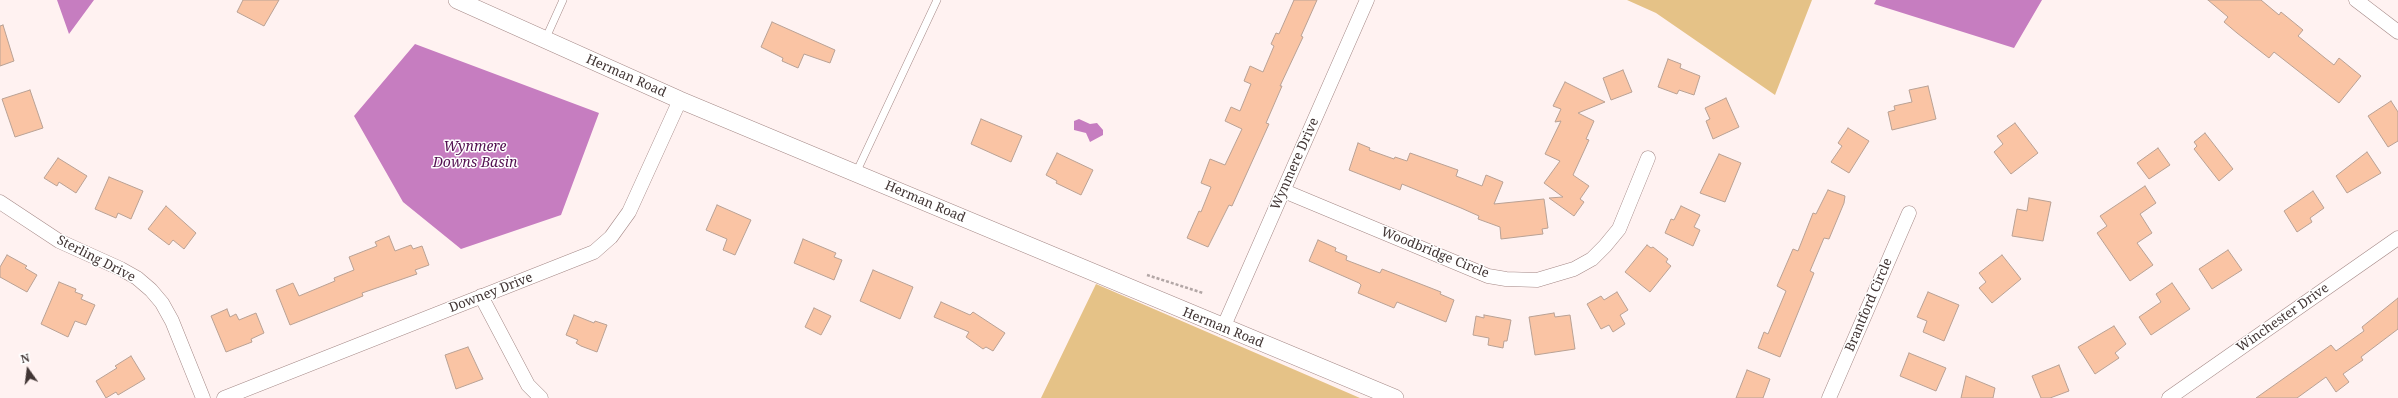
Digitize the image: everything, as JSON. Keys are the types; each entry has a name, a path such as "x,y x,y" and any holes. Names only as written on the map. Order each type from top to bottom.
{"street":[{"name":"Herman Road","path":"457,0 680,100 1223,328 1395,398"},
{"name":"Wynmere Drive","path":"1223,328 1367,0"},
{"path":"2356,0 2398,32"},
{"name":"Downey Drive","path":"224,398 594,252 611,237 629,212 680,100"},
{"name":"Woodbridge Circle","path":"1284,191 1488,276 1506,279 1537,280 1556,276 1574,269 1592,259 1605,246 1619,229 1648,158"},
{"name":"Sterling Drive","path":"0,202 59,241 121,269 137,278 151,290 162,303 172,321 203,398"},
{"name":"Brantford Circle","path":"1829,398 1909,213"},
{"name":"Winchester Drive","path":"2169,398 2398,238"},
{"path":"481,296 528,385 541,398"}],"lane":[{"path":"545,40 563,0"},
{"path":"856,173 937,0"}],"shaded area":[{"path":"1627,0 1812,0 1775,95 1656,13"},
{"path":"1096,284 1360,398 1041,398"}],"water":[{"path":"57,0 94,0 69,34"},
{"path":"1876,0 2042,0 2014,48 1874,4"},
{"name":"Wynmere Downs Basin","path":"415,44 599,113 561,215 461,249 403,202 354,116"},
{"path":"1079,119 1090,124 1097,123 1103,130 1103,135 1090,142 1086,133 1074,130 1074,121"}],"building":[{"path":"243,0 279,0 264,26 237,12"},
{"path":"1294,0 1317,0 1301,36 1303,37 1280,86 1282,86 1266,123 1269,124 1232,206 1229,205 1208,247 1187,238 1199,211 1201,212 1211,187 1201,183 1210,159 1225,165 1242,129 1225,121 1231,107 1240,111 1251,84 1244,81 1250,66 1263,72 1274,46 1271,44 1276,33 1279,34"},
{"path":"2208,0 2261,0 2279,15 2281,12 2303,30 2298,36 2334,65 2339,58 2361,76 2339,103 2274,52 2269,58 2237,33 2224,22 2228,17"},
{"path":"772,22 835,50 830,63 804,54 798,68 782,61 783,58 761,47"},
{"path":"3,25 14,61 0,66 0,26"},
{"path":"1668,59 1681,64 1680,68 1700,76 1694,95 1679,90 1677,94 1658,87"},
{"path":"1623,70 1632,92 1611,100 1603,78"},
{"path":"1565,82 1605,102 1578,113 1594,121 1586,139 1589,140 1573,175 1589,186 1580,199 1584,202 1574,216 1549,198 1563,197 1544,183 1560,161 1545,154 1561,121 1555,122 1561,109 1553,106"},
{"path":"1928,86 1936,119 1892,130 1888,112 1895,110 1894,106 1912,102 1909,90"},
{"path":"30,90 43,128 15,137 2,99"},
{"path":"1726,98 1739,127 1713,139 1706,121 1710,119 1705,108"},
{"path":"2391,101 2398,112 2398,141 2388,147 2368,116"},
{"path":"981,119 1022,136 1011,162 971,144"},
{"path":"2015,123 2038,153 2011,174 1994,152 2003,144 1997,136"},
{"path":"1848,128 1869,141 1849,173 1831,162 1842,146 1838,143"},
{"path":"2205,133 2233,169 2219,181 2194,149 2197,146 2194,142"},
{"path":"1358,143 1370,148 1369,150 1394,159 1395,157 1407,161 1410,153 1458,170 1456,176 1482,186 1486,175 1503,182 1494,204 1544,199 1548,228 1542,229 1543,234 1501,239 1500,227 1478,219 1479,216 1402,184 1400,190 1349,170"},
{"path":"2158,148 2170,165 2149,179 2137,163"},
{"path":"2367,152 2381,173 2347,193 2336,176"},
{"path":"1057,153 1093,170 1081,195 1056,183 1057,181 1046,175"},
{"path":"1719,154 1741,163 1725,202 1700,193"},
{"path":"58,158 87,176 76,193 59,182 57,186 44,178"},
{"path":"109,177 143,191 131,219 118,213 116,218 95,209"},
{"path":"2145,186 2156,203 2140,214 2152,233 2137,243 2153,265 2130,281 2097,233 2107,226 2100,216"},
{"path":"1828,190 1845,196 1844,203 1829,239 1824,238 1810,271 1814,273 1780,357 1758,348 1764,332 1768,334 1786,291 1777,286 1793,249 1798,251 1813,213 1816,214"},
{"path":"2313,191 2324,208 2310,218 2312,222 2297,232 2284,211"},
{"path":"2029,198 2051,202 2043,241 2012,236 2017,209 2027,211"},
{"path":"717,205 751,220 735,255 723,250 727,239 706,230"},
{"path":"166,206 196,233 184,249 173,240 169,245 148,229"},
{"path":"1681,206 1700,215 1694,227 1700,230 1693,246 1665,233 1671,219 1674,220"},
{"path":"389,236 395,251 411,245 413,249 422,246 429,265 415,270 417,274 362,293 363,296 290,325 276,290 293,283 299,296 335,281 334,278 354,270 349,257 377,246 375,242"},
{"path":"803,239 836,253 834,257 842,260 834,280 794,263"},
{"path":"1318,240 1336,248 1335,251 1347,256 1346,260 1380,273 1382,269 1441,292 1440,294 1454,300 1446,322 1397,302 1394,308 1358,293 1361,285 1359,283 1309,261"},
{"path":"1647,245 1651,248 1653,247 1668,259 1666,262 1671,266 1650,292 1625,272"},
{"path":"2228,250 2242,270 2212,289 2199,269"},
{"path":"7,255 27,266 25,268 37,275 27,292 0,277 0,267"},
{"path":"2002,255 2021,279 1992,303 1979,288 1986,282 1979,273"},
{"path":"873,270 913,287 900,319 860,301"},
{"path":"59,282 76,289 75,292 83,295 81,299 95,305 86,325 75,321 68,337 41,324"},
{"path":"2172,283 2190,309 2151,335 2139,317 2161,302 2156,294"},
{"path":"1617,292 1628,310 1620,315 1625,324 1613,332 1609,325 1601,329 1587,304 1601,296 1604,300"},
{"path":"1928,292 1959,305 1944,341 1923,332 1927,321 1917,317"},
{"path":"2398,298 2398,329 2361,357 2363,360 2343,374 2349,382 2336,392 2326,377 2297,398 2256,398 2331,345 2336,351 2364,331 2362,327"},
{"path":"941,302 970,315 973,312 1005,333 993,351 986,347 983,349 966,337 969,332 934,317"},
{"path":"814,308 831,316 821,335 805,327"},
{"path":"227,309 230,317 236,314 239,320 256,313 264,333 251,339 252,342 226,352 211,316"},
{"path":"1554,313 1555,317 1570,315 1575,349 1535,355 1529,317"},
{"path":"574,315 594,323 595,321 607,325 597,352 581,346 576,343 578,340 566,335"},
{"path":"1484,315 1511,320 1507,341 1504,341 1503,348 1488,345 1489,338 1473,335 1476,316 1484,318"},
{"path":"2114,326 2126,344 2115,353 2119,358 2095,374 2078,347"},
{"path":"468,347 483,379 456,389 445,355"},
{"path":"1909,353 1946,368 1936,391 1900,376"},
{"path":"131,356 145,379 118,395 116,392 106,398 96,381 117,368 115,366"},
{"path":"2059,365 2069,391 2050,398 2041,398 2032,376"},
{"path":"1747,370 1770,379 1763,398 1736,398"},
{"path":"1966,376 1995,388 1993,398 1961,398"}]}
